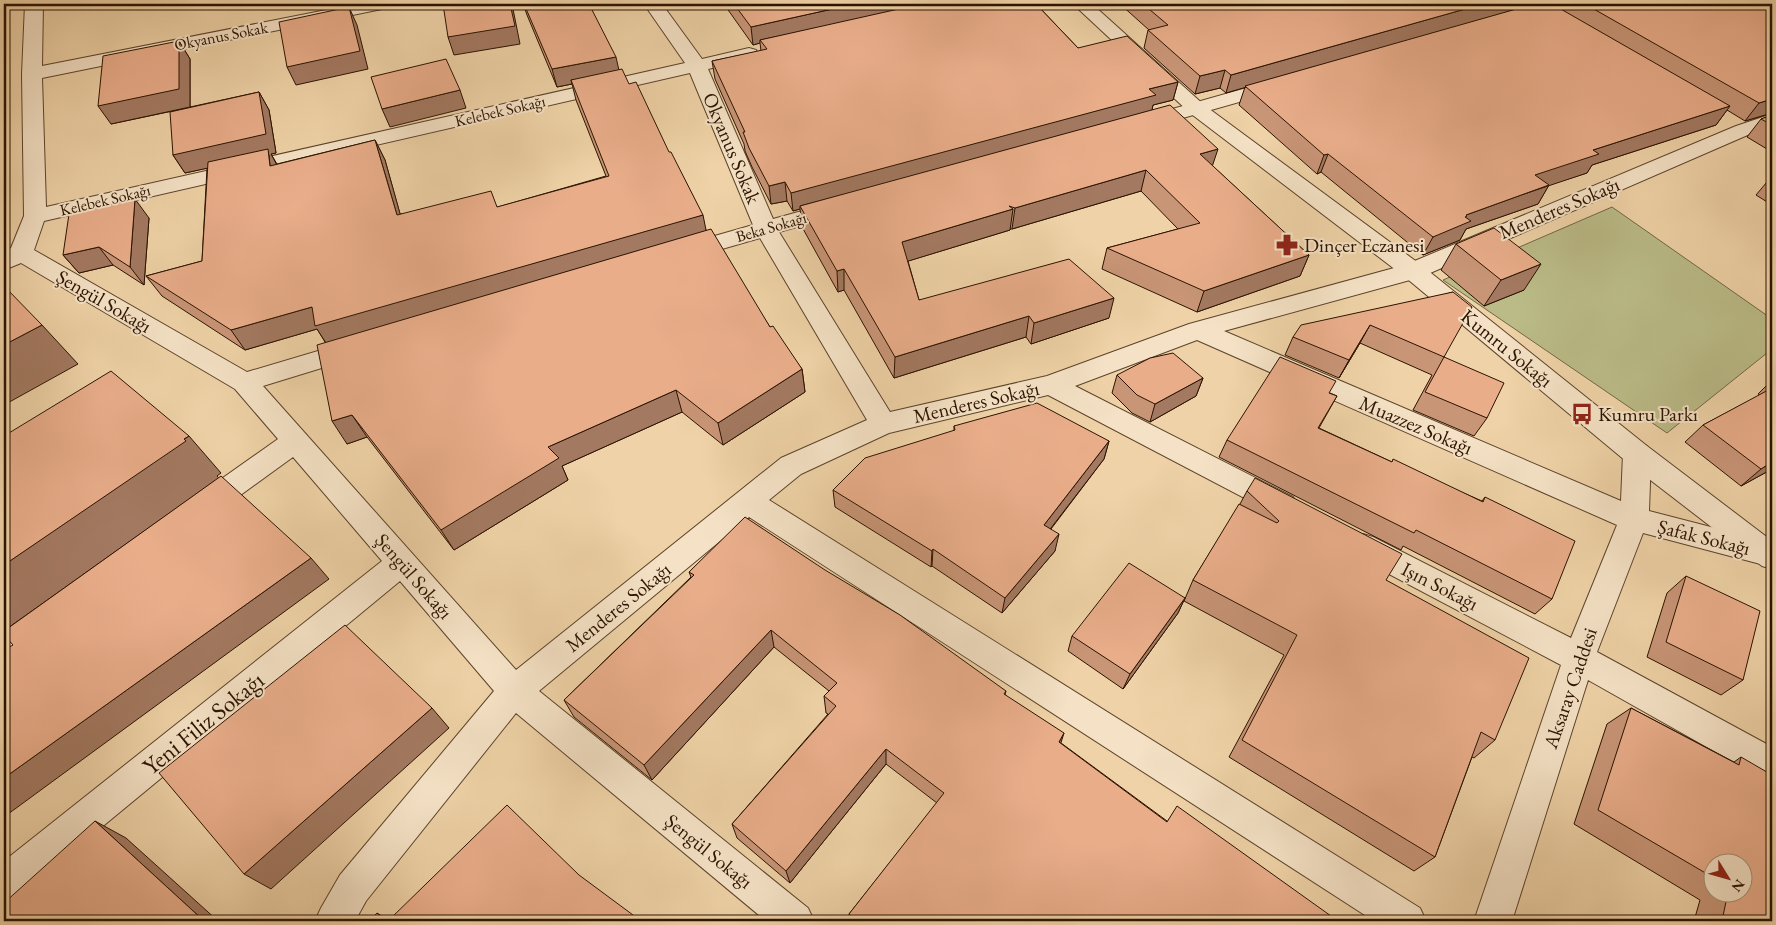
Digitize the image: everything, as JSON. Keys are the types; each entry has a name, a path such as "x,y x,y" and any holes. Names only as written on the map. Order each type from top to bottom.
{"street":[{"path":"12,258 35,216 32,74 34,4"},
{"name":"Okyanus Sokak","path":"32,74 382,4"},
{"name":"Okyanus Sokak","path":"653,4 697,66 765,228 883,424"},
{"name":"Kumru Sokağı","path":"1082,4 1196,108 1413,271 1637,454 1771,554"},
{"path":"1501,21 1534,7 1560,4"},
{"path":"1534,7 1565,25"},
{"name":"Kelebek Sokağı","path":"35,216 764,50"},
{"path":"1130,127 1301,78"},
{"name":"Menderes Sokağı","path":"334,921 353,888 514,691 791,466 883,424 1051,385 1198,330 1413,271 1734,125 1772,120"},
{"name":"Beka Sokağı","path":"661,259 861,202"},
{"name":"Şengül Sokağı","path":"12,258 244,382 514,691 795,921"},
{"name":"Muazzez Sokağı","path":"1198,330 1634,519"},
{"path":"244,382 377,343"},
{"path":"1051,385 1306,517"},
{"path":"182,522 295,441"},
{"name":"Aksaray Caddesi","path":"1492,921 1579,658 1634,519 1637,454"},
{"path":"748,502 1407,921"},
{"name":"Şafak Sokağı","path":"1634,519 1771,554"},
{"name":"Işın Sokağı","path":"1341,535 1579,658 1772,765"},
{"name":"Yeni Filiz Sokağı","path":"4,884 402,562"},
{"path":"4,651 60,610"}],"green space":[{"path":"1612,207 1772,319 1772,349 1667,433 1443,280"}],"building":[{"path":"443,4 510,4 515,26 448,37"},
{"path":"524,4 589,4 616,57 552,69"},
{"path":"734,4 855,4 751,27"},
{"path":"921,4 1036,4 1078,48 1127,36 1178,82 1149,89 1156,95 791,193 785,182 769,186 749,148 743,132 745,132 712,61 767,49 760,40"},
{"path":"1143,4 1483,4 1231,75 1225,70 1200,76 1148,30 1168,25"},
{"path":"1534,4 1552,4 1730,106 1593,150 1599,154 1535,175 1549,185 1466,215 1465,217 1471,221 1433,237 1328,154 1324,155 1245,86"},
{"path":"1585,4 1772,4 1772,99 1759,103"},
{"path":"349,7 360,51 287,67 279,22"},
{"path":"179,41 179,89 98,106 103,56"},
{"path":"446,59 460,90 382,109 371,77"},
{"path":"622,69 629,84 636,82 669,152 671,152 703,215 315,326 312,307 231,330 146,276 202,261 208,162 268,149 270,166 375,140 397,215 491,191 497,207 609,176 571,80"},
{"path":"259,92 266,134 173,155 170,112"},
{"path":"1170,105 1218,149 1200,154 1309,255 1204,291 1107,248 1200,223 1146,170 1015,208 1009,206 1013,209 902,242 919,300 1069,259 1114,298 1034,323 1029,316 895,357 844,269 837,271 800,206"},
{"path":"1772,115 1772,125 1761,119"},
{"path":"135,199 130,267 99,247 63,255 69,214"},
{"path":"1494,228 1541,264 1501,280 1456,244"},
{"path":"711,229 770,327 773,326 802,369 718,423 676,390 548,447 559,458 441,530 352,415 332,421 317,345"},
{"path":"4,286 42,325 4,345"},
{"path":"1453,292 1472,307 1444,357 1370,325 1349,360 1293,337 1301,325"},
{"path":"1173,353 1203,378 1155,404 1137,395 1117,375 1150,358"},
{"path":"1280,357 1336,381 1329,393 1337,396 1318,428 1392,462 1393,459 1483,502 1485,497 1575,541 1552,599 1416,530 1414,533 1227,440"},
{"path":"1444,357 1504,383 1487,418 1425,392"},
{"path":"111,371 189,436 184,439 186,441 4,565 4,436"},
{"path":"1772,388 1772,462 1761,469 1703,425"},
{"path":"1037,403 1109,441 1044,525 1059,534 1005,598 933,549 932,551 833,490 865,458 955,430 954,426"},
{"path":"221,476 311,558 4,778 4,650 13,645 4,635 4,631"},
{"path":"1255,478 1402,554 1386,580 1529,658 1495,740 1481,732 1435,857 1242,740 1297,635 1193,580 1239,504 1277,523 1279,521 1247,491"},
{"path":"745,517 825,570 900,615 1006,691 1004,694 1064,733 1059,742 1167,822 1177,806 1338,921 857,921 849,914 944,793 886,749 786,871 732,824 836,706 824,696 837,683 771,630 644,765 564,700 694,575 689,572"},
{"path":"1129,563 1185,598 1130,674 1072,636"},
{"path":"1686,576 1760,611 1743,680 1666,642"},
{"path":"345,625 432,708 244,874 159,773"},
{"path":"1631,708 1739,765 1741,757 1772,775 1772,921 1722,921 1726,902 1754,902 1754,852 1704,852 1704,872 1598,810"},
{"path":"507,805 579,875 633,915 628,921 460,921 458,919 456,921 388,921"},
{"path":"95,821 204,921 4,921 4,903"},
{"path":"377,913 385,921 369,921"}],"place":[{"name":"Dinçer Eczanesi","path":"1287,245"},
{"name":"Kumru Parkı","path":"1582,414"}]}
